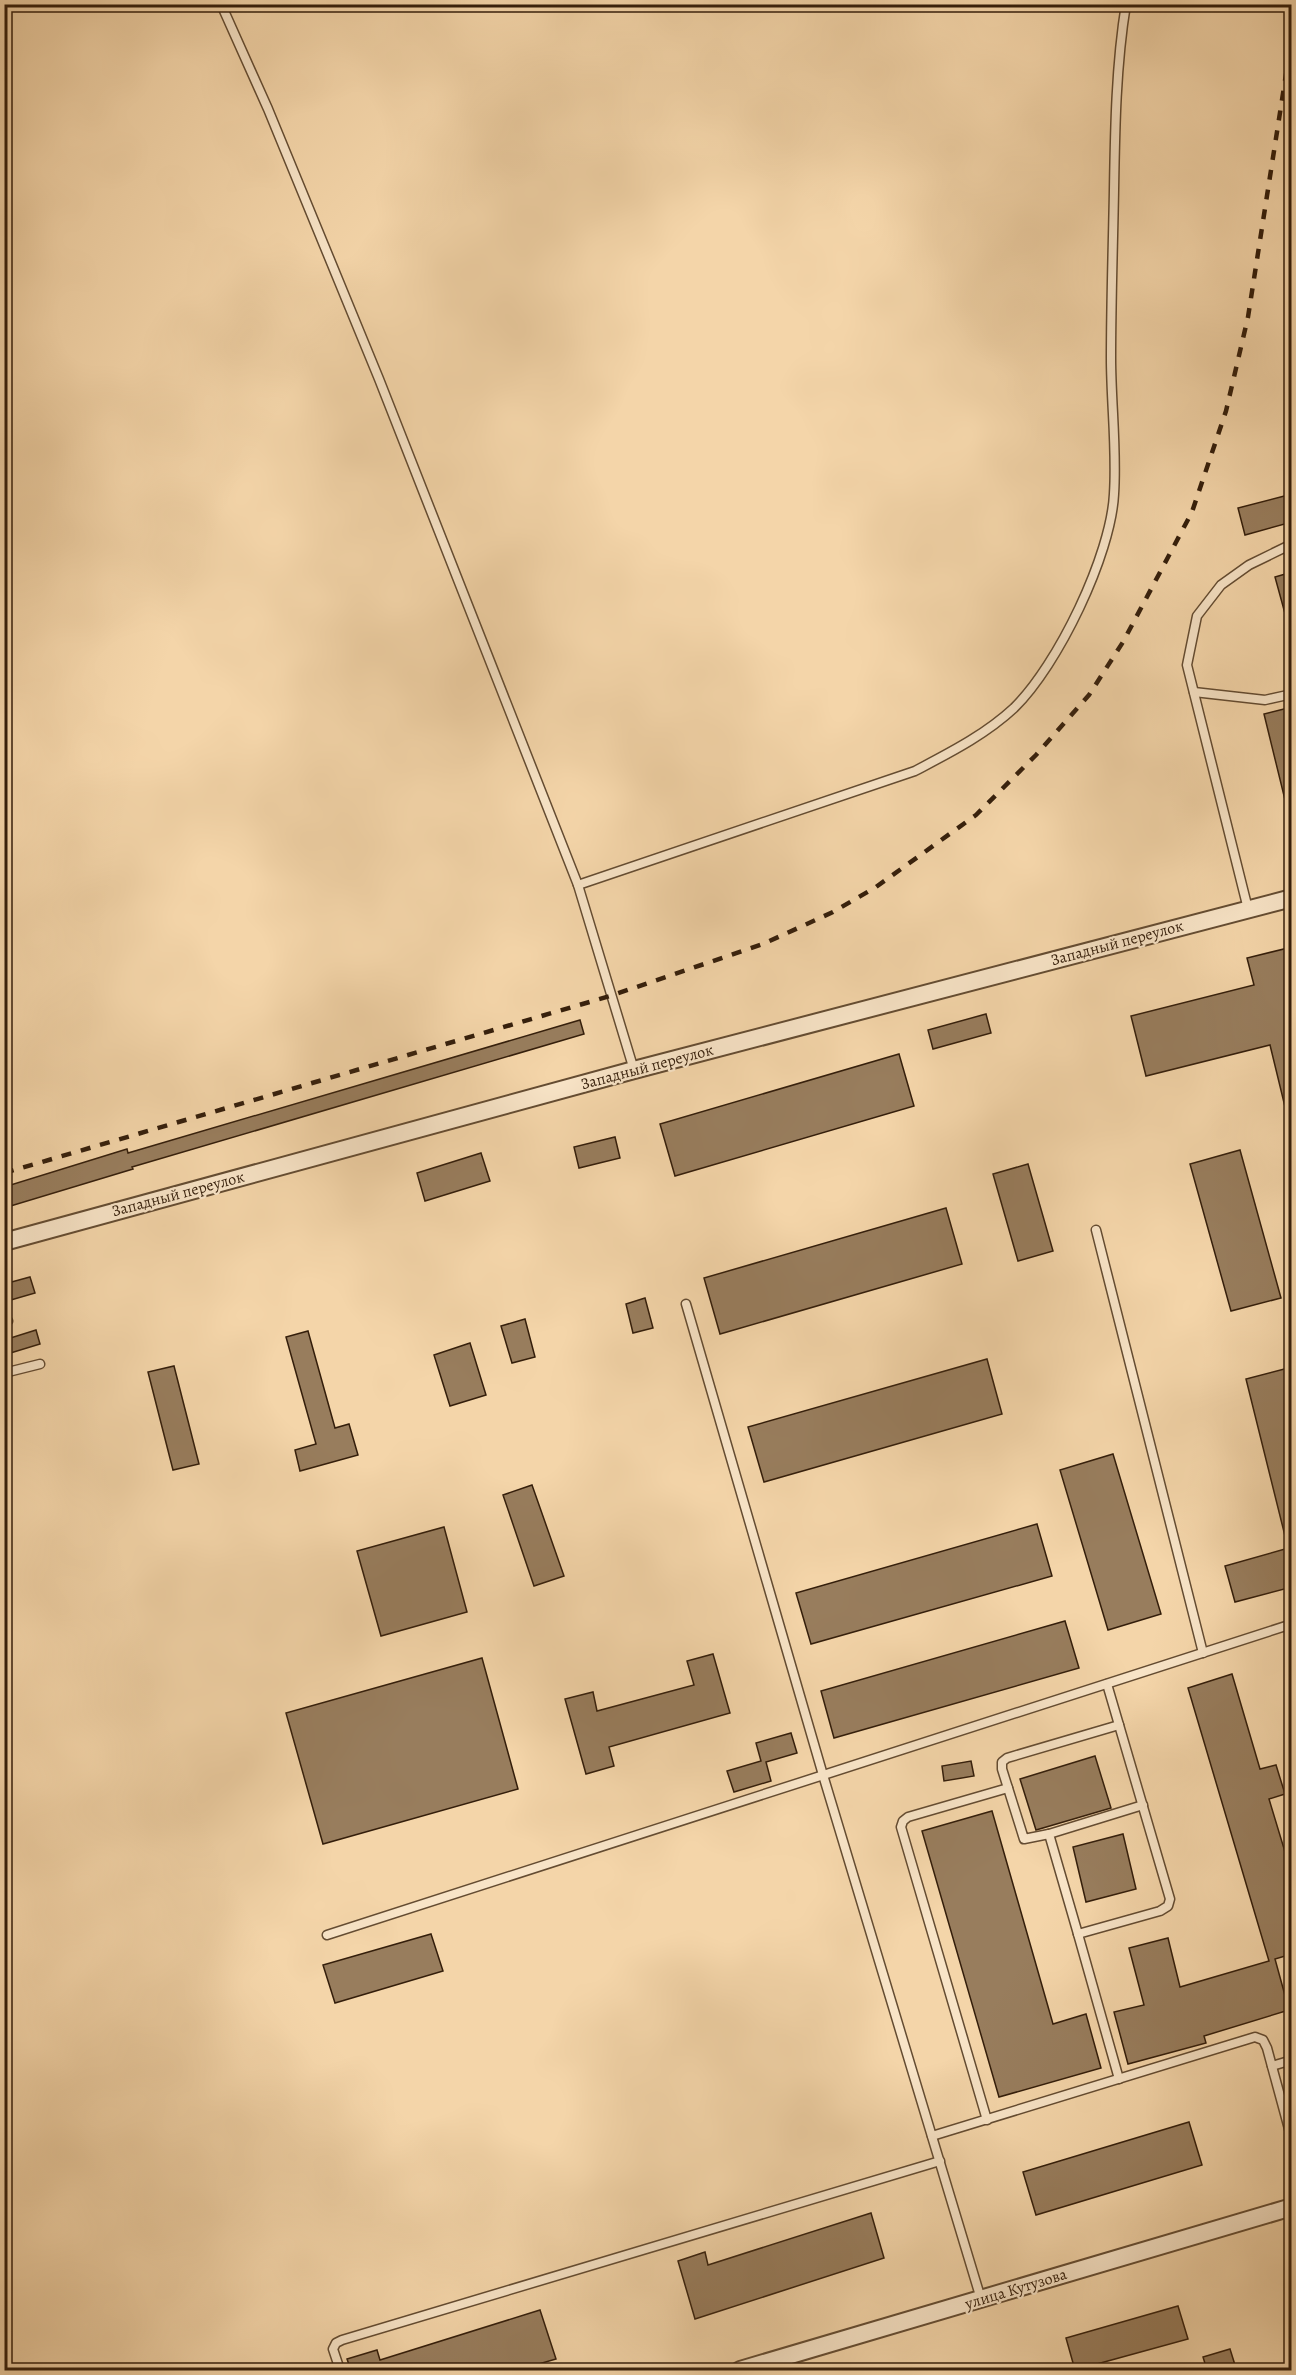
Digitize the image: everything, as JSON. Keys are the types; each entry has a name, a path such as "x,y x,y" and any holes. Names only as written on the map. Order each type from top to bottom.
{"street":[{"name":"Западный переулок","path":"4,1242 634,1070 1292,898"},
{"name":"улица Кутузова","path":"740,2370 1292,2207"}],"lane":[{"path":"222,4 268,109 379,379 578,885 634,1070"},
{"path":"578,885 915,771 964,745 983,732 1013,709 1043,674 1082,600 1109,533 1114,495 1111,359 1115,141 1126,4"},
{"path":"1248,909 1187,665 1197,616 1221,585 1249,565 1292,544"},
{"path":"1194,692 1265,699 1292,694"},
{"path":"1096,1230 1203,1653"},
{"path":"686,1304 981,2299"},
{"path":"4,1373 40,1364"},
{"path":"327,1935 1292,1624"},
{"path":"1078,1934 1160,1911 1168,1906 1170,1899 1107,1684"},
{"path":"1119,1725 1007,1758 1002,1762 1002,1769 1024,1839 1049,1834 1143,1805"},
{"path":"987,2120 900,1827 908,1817 1008,1788"},
{"path":"1049,1834 1119,2079"},
{"path":"932,2136 1256,2037 1263,2040 1292,2140"},
{"path":"1272,2066 1292,2060"},
{"path":"339,2370 333,2349 336,2343 342,2340 940,2161"}],"building":[{"path":"1292,494 1292,522 1245,535 1238,508"},
{"path":"1292,572 1292,620 1287,621 1275,577"},
{"path":"1292,707 1292,803 1286,804 1264,714"},
{"path":"1292,947 1292,1110 1286,1111 1270,1045 1146,1076 1131,1016 1254,985 1247,958"},
{"path":"986,1014 991,1033 933,1049 928,1030"},
{"path":"580,1020 584,1034 132,1167 133,1169 4,1208 4,1187 127,1149 128,1153"},
{"path":"899,1054 914,1106 675,1176 660,1124"},
{"path":"615,1137 620,1158 579,1168 574,1147"},
{"path":"1240,1150 1281,1298 1231,1311 1190,1164"},
{"path":"481,1153 490,1181 425,1201 417,1173"},
{"path":"1028,1164 1053,1251 1018,1261 993,1174"},
{"path":"946,1208 962,1264 720,1334 704,1278"},
{"path":"30,1277 35,1293 4,1302 4,1284"},
{"path":"645,1298 653,1328 633,1333 626,1304"},
{"path":"525,1319 535,1357 512,1363 501,1326"},
{"path":"36,1330 40,1344 4,1355 4,1340"},
{"path":"308,1331 335,1428 349,1424 358,1455 300,1471 295,1450 316,1444 286,1337"},
{"path":"470,1343 486,1395 450,1406 434,1355"},
{"path":"987,1359 1002,1414 764,1482 748,1427"},
{"path":"174,1366 199,1464 173,1470 148,1372"},
{"path":"1292,1367 1292,1539 1286,1540 1246,1379"},
{"path":"1113,1454 1161,1614 1108,1630 1060,1470"},
{"path":"532,1485 564,1576 534,1586 503,1495"},
{"path":"1037,1524 1052,1576 811,1644 796,1593"},
{"path":"444,1527 467,1612 381,1636 357,1551"},
{"path":"1292,1547 1292,1587 1235,1602 1225,1566"},
{"path":"1065,1621 1079,1668 834,1738 821,1691"},
{"path":"713,1654 730,1713 609,1747 614,1766 586,1774 565,1699 593,1692 597,1711 694,1685 687,1661"},
{"path":"482,1658 518,1789 323,1844 286,1713"},
{"path":"1232,1674 1260,1769 1276,1765 1285,1794 1269,1799 1292,1875 1292,1954 1275,1959 1289,2010 1204,2036 1206,2043 1128,2064 1114,2012 1144,2005 1129,1948 1168,1938 1180,1987 1269,1961 1188,1688"},
{"path":"791,1733 797,1753 766,1762 771,1781 734,1792 727,1771 761,1761 756,1743"},
{"path":"1095,1756 1111,1808 1036,1830 1020,1779"},
{"path":"971,1761 974,1776 944,1781 942,1766"},
{"path":"992,1811 1053,2024 1086,2014 1101,2068 999,2097 922,1831"},
{"path":"1123,1834 1136,1889 1086,1902 1073,1847"},
{"path":"431,1934 443,1971 335,2003 323,1965"},
{"path":"1189,2122 1202,2165 1036,2215 1023,2172"},
{"path":"871,2213 884,2258 695,2319 678,2261 705,2252 708,2265"},
{"path":"1178,2306 1188,2339 1075,2370 1066,2338"},
{"path":"540,2310 556,2359 518,2370 351,2370 347,2359 377,2350 380,2360"},
{"path":"1230,2349 1235,2365 1207,2370 1203,2357"}],"railway":[{"path":"4,1173 610,996 763,944 833,912 876,887 976,815 1036,755 1089,695 1123,642 1192,512 1226,411 1248,317 1292,36"}]}
